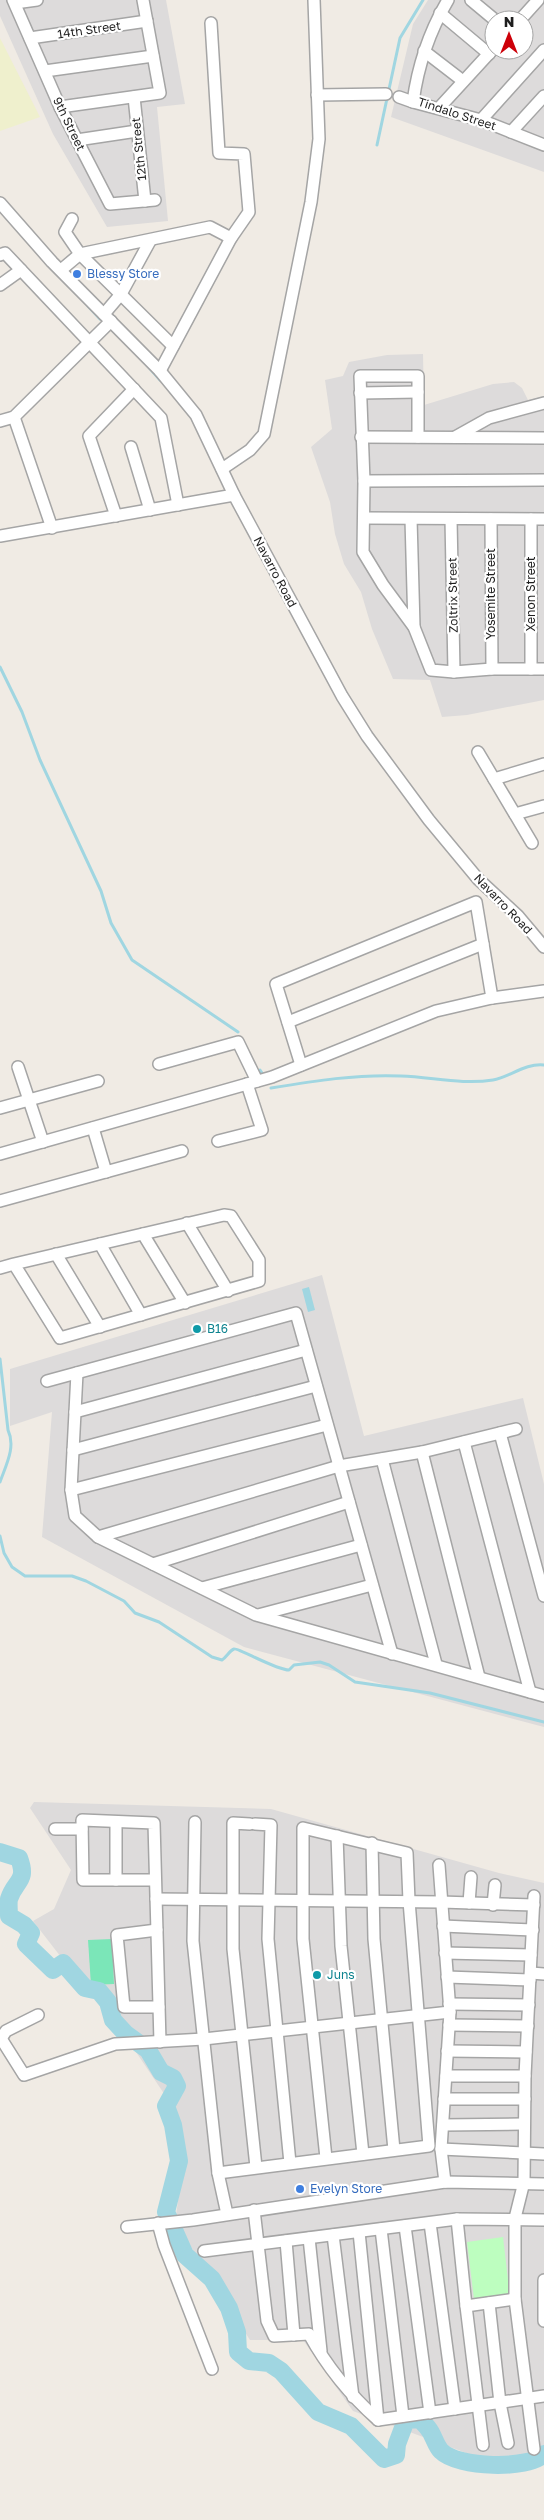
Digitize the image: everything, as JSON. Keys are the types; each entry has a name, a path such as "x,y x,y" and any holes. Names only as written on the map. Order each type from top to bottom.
{"street":[{"path":"14,2 37,0"},
{"path":"60,107 160,93 143,0"},
{"path":"222,469 250,450 264,434 311,202 319,139 314,0"},
{"name":"Tindalo Street","path":"448,0 440,13 424,51 417,74 413,102 481,120 544,145"},
{"path":"471,0 484,11"},
{"name":"9th Street","path":"14,2 60,107 110,204 150,200"},
{"path":"440,13 484,46"},
{"name":"14th Street","path":"30,38 147,21"},
{"path":"160,371 231,238 249,212 244,154 220,153 211,23"},
{"path":"481,120 544,50"},
{"path":"424,51 463,82"},
{"path":"45,71 153,56"},
{"path":"439,108 484,59"},
{"path":"317,95 386,94"},
{"path":"511,132 544,96"},
{"name":"12th Street","path":"134,97 137,131 150,200"},
{"path":"399,97 413,102"},
{"path":"78,140 137,131"},
{"name":"Navarro Road","path":"0,203 60,270 160,371 196,415 234,495 342,696 367,736 459,857 544,947"},
{"path":"72,220 65,232 80,254 173,346"},
{"path":"60,270 80,254 150,241 210,227 231,238"},
{"path":"0,421 14,417 90,342 107,318 150,241"},
{"path":"0,255 5,253 161,418 178,504"},
{"path":"0,285 21,270"},
{"path":"418,438 418,376 360,376 364,480 363,552 383,585 414,627 432,670 454,672 492,669 544,669"},
{"path":"116,516 90,436 134,389"},
{"path":"360,393 418,392"},
{"path":"453,438 489,418 544,403"},
{"path":"14,417 52,528"},
{"path":"361,437 544,438"},
{"path":"131,447 150,510"},
{"path":"364,480 544,480"},
{"path":"0,536 234,495"},
{"path":"364,518 544,519"},
{"path":"411,519 414,627"},
{"name":"Zoltrix Street","path":"451,519 454,672"},
{"name":"Yosemite Street","path":"491,519 492,669"},
{"name":"Xenon Street","path":"531,519 532,669"},
{"path":"478,752 532,843"},
{"path":"494,779 544,764"},
{"path":"515,814 544,806"},
{"path":"301,1065 276,984 476,902 492,998"},
{"path":"288,1022 483,944"},
{"path":"0,1154 252,1083 436,1011 492,998 544,991"},
{"path":"158,1064 238,1042 252,1083 262,1130 218,1142"},
{"path":"18,1067 43,1142"},
{"path":"0,1108 98,1081"},
{"path":"93,1128 106,1172"},
{"path":"0,1201 182,1151"},
{"path":"0,1268 14,1264 56,1254 224,1215 231,1216 259,1260 258,1281 60,1338 14,1264"},
{"path":"187,1224 228,1291"},
{"path":"143,1234 185,1303"},
{"path":"100,1244 141,1315"},
{"path":"56,1254 100,1327"},
{"path":"47,1381 296,1313 392,1654"},
{"path":"75,1412 306,1350"},
{"path":"77,1373 71,1490 75,1516 98,1537 256,1615 392,1654 436,1664 544,1696"},
{"path":"73,1450 316,1386"},
{"path":"71,1490 327,1425"},
{"path":"98,1537 339,1466 422,1452 516,1429"},
{"path":"500,1433 544,1596"},
{"path":"464,1442 530,1692"},
{"path":"422,1452 479,1677"},
{"path":"382,1459 436,1664"},
{"path":"153,1564 349,1502"},
{"path":"202,1588 361,1545"},
{"path":"256,1615 372,1585"},
{"path":"155,1880 83,1880 82,1820 154,1823 160,2042"},
{"path":"116,1822 116,1880"},
{"path":"195,1822 193,1940 218,2173 227,2214"},
{"path":"256,2167 240,2035 233,1949 233,1823 271,1825 268,1939 290,2163"},
{"path":"218,2173 429,2146 409,1901 407,1853 372,1843 303,1828 303,1939 326,2158"},
{"path":"55,1829 82,1829"},
{"path":"337,1836 339,1901 349,2023 363,2154"},
{"path":"372,1843 374,1939 394,2150"},
{"path":"439,1865 449,2008 441,2149 445,2182"},
{"path":"469,1903 471,1877"},
{"path":"493,1905 495,1885"},
{"path":"156,1899 409,1901 493,1905 534,1900 523,2124 524,2182 515,2218 515,2299 534,2448"},
{"path":"443,1926 533,1930"},
{"path":"157,1930 117,1935 124,2007 159,2007"},
{"path":"445,1953 532,1955"},
{"path":"446,1977 530,1977 544,1974"},
{"path":"38,2015 6,2031 1,2037 24,2075 116,2044 204,2039 278,2031 418,2015 449,2008 529,2005"},
{"path":"449,2026 528,2026"},
{"path":"448,2051 526,2052"},
{"path":"446,2076 525,2076"},
{"path":"444,2099 524,2099"},
{"path":"443,2125 523,2124"},
{"path":"441,2149 523,2151 544,2154"},
{"path":"127,2227 445,2182 524,2182 544,2184"},
{"path":"254,2210 267,2321 274,2336 309,2334 322,2357 353,2398 378,2420"},
{"path":"204,2251 456,2219 515,2218 544,2220"},
{"path":"456,2219 483,2445"},
{"path":"430,2223 455,2409"},
{"path":"158,2224 164,2245 212,2369"},
{"path":"405,2226 430,2413"},
{"path":"381,2229 403,2416"},
{"path":"359,2232 378,2420"},
{"path":"334,2235 353,2398"},
{"path":"309,2238 322,2357"},
{"path":"286,2241 294,2335"},
{"path":"544,2280 544,2321"},
{"path":"466,2306 515,2299"},
{"path":"489,2303 500,2403 508,2443"},
{"path":"339,2379 350,2374"},
{"path":"378,2420 544,2396"}],"shaded area":[{"path":"0,0 166,0 185,104 157,107 168,221 107,227 53,134 0,16"},
{"path":"428,0 544,0 544,172 391,117 413,24"},
{"path":"423,354 424,405 493,384 514,382 522,388 528,400 544,396 544,700 467,715 442,717 430,680 393,679 372,629 361,592 344,564 335,534 330,502 311,447 332,429 325,380 343,376 349,362 387,355"},
{"path":"322,1275 364,1436 523,1398 544,1484 544,1727 244,1647 42,1537 52,1412 10,1426 10,1369"},
{"path":"34,1802 271,1809 499,1873 544,1883 544,2450 532,2459 477,2457 353,2411 303,2340 250,2340 175,2222 184,2159 173,2107 136,2052 124,2028 85,1988 33,1921 54,1909 71,1870 30,1808"}],"green space":[{"path":"0,38 40,117 0,131"},
{"path":"112,1939 114,1984 91,1985 88,1940"},
{"path":"503,2237 510,2297 474,2299 467,2242"}],"water":[{"path":"309,1287 315,1310 308,1312 302,1289"}],"waterway":[{"path":"377,145 400,38 423,0"},
{"path":"88,306 100,319"},
{"path":"146,364 160,380"},
{"path":"0,667 22,712 40,760 101,891 111,923 132,960 238,1032"},
{"path":"271,1088 368,1076 401,1076 470,1082 493,1080 530,1066 544,1065"},
{"path":"260,1070 264,1076"},
{"path":"0,1359 11,1443 11,1449 0,1482"},
{"path":"0,1536 4,1553 12,1567 25,1576 72,1576 86,1581 124,1601 135,1613 159,1622 212,1657 222,1660 232,1650 237,1649 275,1666 289,1670 294,1665 320,1662 329,1665 355,1682 430,1693 544,1722"},
{"path":"0,1852 19,1858 22,1872 20,1880 9,1899 9,1916 24,1925 31,1933 26,1944 53,1970 63,1963 85,1988 99,1991 108,2002 113,2020 126,2034 148,2050 161,2072 173,2078 177,2086 166,2106 173,2125 179,2161 166,2212 185,2255 212,2279 229,2308 237,2332 238,2352 249,2361 269,2363 281,2371 318,2412 351,2426 384,2459 396,2455 397,2444 406,2420 420,2419 429,2429 441,2451 450,2457 462,2461 477,2464 509,2465 524,2463 544,2454"}],"place":[{"name":"Blessy Store","path":"77,274"},
{"name":"B16","path":"197,1329"},
{"name":"Juns","path":"317,1975"},
{"name":"Evelyn Store","path":"300,2189"}]}
